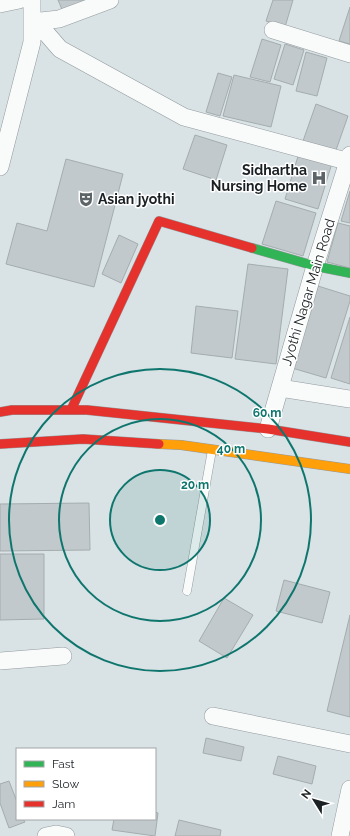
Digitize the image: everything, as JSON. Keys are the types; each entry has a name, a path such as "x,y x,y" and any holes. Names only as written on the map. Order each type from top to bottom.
{"main road":[{"path":"71,410 160,221 315,266 350,273"},
{"path":"0,412 12,410 87,410 268,429 350,442"},
{"path":"0,444 83,439 181,445 350,470"}],"street":[{"path":"0,4 19,0"},
{"path":"0,167 32,42 32,0"},
{"path":"32,22 59,19 110,0"},
{"path":"32,22 48,34 60,49 184,117 349,160"},
{"path":"273,30 350,54"},
{"name":"Jyothi Nagar Main Road","path":"268,429 315,266 349,160"},
{"path":"280,388 350,399"},
{"path":"0,661 63,656"},
{"path":"213,716 350,744"},
{"path":"340,836 350,789"},
{"path":"46,836 56,834 66,836"}],"lane":[{"path":"187,592 212,449"}],"building":[{"path":"58,0 98,0 64,14"},
{"path":"273,0 293,0 285,27 266,21"},
{"path":"350,7 350,44 339,41"},
{"path":"262,39 281,45 270,82 250,77"},
{"path":"285,44 304,50 293,85 274,79"},
{"path":"306,52 327,58 317,96 296,91"},
{"path":"218,73 232,77 220,116 206,112"},
{"path":"234,75 281,86 271,127 223,116"},
{"path":"316,104 348,116 335,153 303,141"},
{"path":"195,135 227,145 216,180 183,169"},
{"path":"299,153 332,163 318,209 285,199"},
{"name":"Asian jyothi","path":"66,159 123,174 94,287 6,264 17,223 47,231"},
{"path":"350,191 350,223 341,221"},
{"path":"276,201 316,213 303,256 262,244"},
{"path":"338,223 350,226 350,268 327,262"},
{"path":"119,235 138,244 121,283 102,274"},
{"path":"248,264 288,269 276,364 235,359"},
{"path":"318,286 350,296 350,301 326,378 292,368"},
{"path":"196,306 238,311 232,358 191,353"},
{"path":"350,317 350,384 331,378"},
{"path":"89,503 90,550 0,551 0,504"},
{"path":"0,554 44,554 44,619 0,620"},
{"path":"284,580 330,592 322,623 276,611"},
{"path":"224,598 253,615 227,658 199,641"},
{"path":"350,615 350,717 327,711"},
{"path":"206,738 244,747 241,761 203,753"},
{"path":"278,756 316,766 312,784 273,774"},
{"path":"9,781 16,799 16,820 24,820 25,822 9,828 0,803 0,784"},
{"path":"156,812 158,813 155,836 112,830 114,820 156,820"},
{"path":"179,820 221,830 220,836 175,836"}],"traffic: fast":[{"path":"252,248 315,266 350,273"}],"traffic: slow":[{"path":"159,444 181,445 350,469"}],"traffic: jam":[{"path":"71,410 159,221 252,248"},
{"path":"0,412 12,410 87,410 268,429 350,442"},
{"path":"0,444 83,439 159,444"}],"place":[{"name":"Sidhartha Nursing Home","path":"319,178"},
{"name":"Asian jyothi","path":"86,199"}]}
